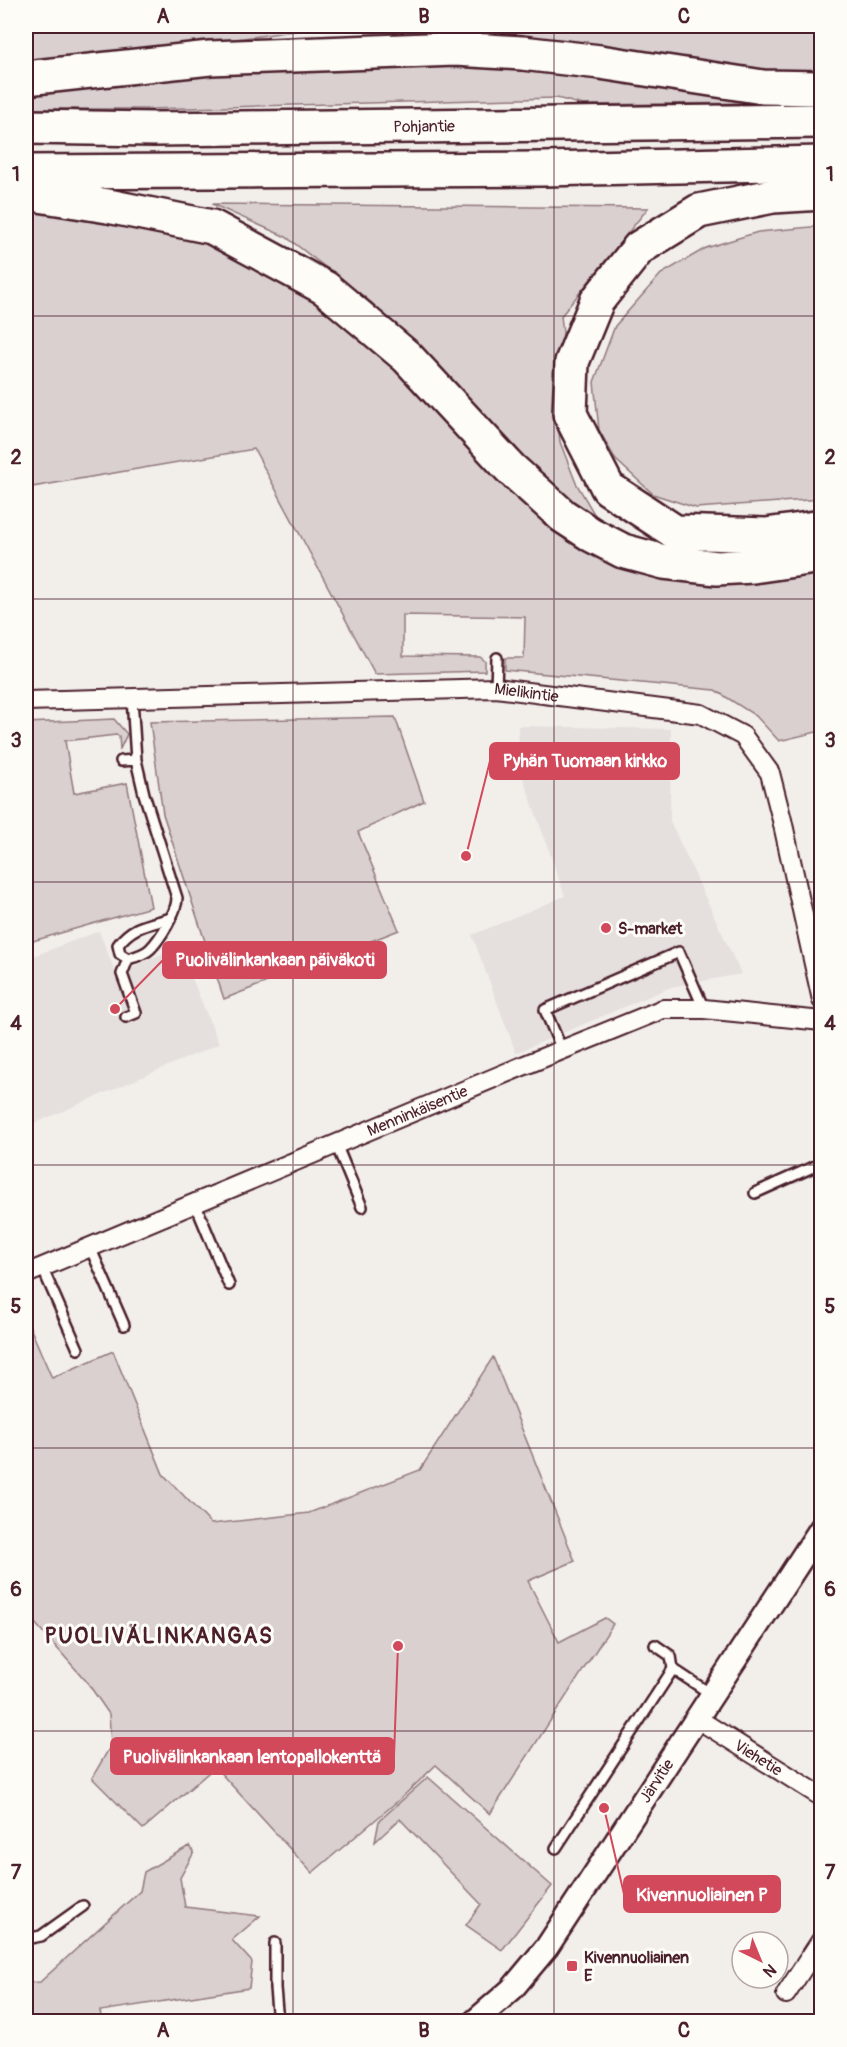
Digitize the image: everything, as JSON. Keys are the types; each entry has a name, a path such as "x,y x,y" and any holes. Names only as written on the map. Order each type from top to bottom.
{"highway":[{"path":"26,78 210,58 398,26"},
{"path":"210,58 455,48 600,62 763,87 822,87"},
{"name":"Pohjantie","path":"26,127 154,129 822,121"},
{"path":"26,172 531,169 822,163"},
{"path":"26,193 108,206 212,227 325,288 407,357 510,468 563,516 623,551 664,562 717,568 753,566 822,556"},
{"path":"822,193 773,196 699,211 639,248 597,301 572,362 570,414 608,488 675,532 766,535 822,527"}],"street":[{"name":"Mielikintie","path":"26,701 496,688 701,714 743,736 770,773 822,1000"},
{"name":"Menninkäisentie","path":"34,1270 663,1009 704,1009 822,1022"},
{"name":"Järvitie","path":"474,2022 512,1989 547,1947 822,1527"},
{"name":"Viehetie","path":"696,1718 822,1797"},
{"path":"786,1994 822,1939"}],"lane":[{"path":"496,688 497,658"},
{"path":"126,1017 136,1013 122,974 128,959 149,951 177,907 177,898 144,794 136,760 132,698"},
{"path":"121,761 136,760"},
{"path":"128,959 120,954 118,945 127,933 171,918"},
{"path":"562,1050 545,1010 679,952 704,1009"},
{"path":"336,1143 362,1206"},
{"path":"755,1193 822,1163"},
{"path":"195,1203 229,1285"},
{"path":"90,1247 124,1324"},
{"path":"34,1270 78,1349"},
{"path":"655,1646 670,1656 673,1669 711,1694"},
{"path":"556,1848 673,1669"},
{"path":"26,1939 40,1936 83,1906"},
{"path":"275,1943 278,2022"}],"shaded area":[{"path":"26,26 329,26 26,69"},
{"path":"420,26 821,26 821,76 374,37"},
{"path":"523,59 821,102 583,105 557,98 148,109 26,109 26,88 215,71"},
{"path":"212,204 648,208 561,316 563,332 555,387 560,442 576,483 603,529 579,518 372,303 286,237"},
{"path":"26,206 205,240 317,298 588,544 821,567 821,731 779,741 756,716 715,690 505,670 505,658 524,658 525,617 403,615 403,656 480,657 485,661 485,671 375,674 254,449 26,488"},
{"path":"821,226 821,499 696,508 653,494 616,460 599,430 594,382 615,326 661,274 706,248 758,232"},
{"path":"395,717 424,801 358,832 399,930 224,999 163,814 150,722"},
{"path":"114,719 127,734 120,749 119,736 116,735 65,741 74,793 127,783 151,907 26,943 26,723"},
{"path":"518,726 671,729 670,821 741,974 671,987 516,1053 472,935 565,896 520,769"},
{"path":"99,931 116,974 179,947 219,1044 26,1127 26,959"},
{"path":"26,1318 52,1378 113,1351 163,1474 211,1524 309,1513 420,1470 493,1357 575,1561 528,1581 559,1642 605,1618 613,1624 490,1814 436,1765 399,1800 312,1873 215,1767 143,1829 92,1778 111,1745 109,1714 87,1682 26,1613"},
{"path":"428,1777 552,1886 502,1950 466,1925 481,1904 400,1819 375,1842 379,1821"},
{"path":"189,1846 194,1852 180,1878 185,1907 260,1916 232,1940 252,1962 249,1988 100,2011 102,2021 26,2021 26,1983 40,1982 140,1891 144,1872"}],"place":[{"name":"Pyhän Tuomaan kirkko","path":"466,856"},
{"name":"S-market","path":"606,928"},
{"name":"Puolivälinkankaan päiväkoti","path":"115,1009"},
{"name":"Puolivälinkankaan lentopallokenttä","path":"398,1646"},
{"name":"Kivennuoliainen P","path":"604,1808"},
{"name":"Kivennuoliainen E","path":"572,1966"}],"district":[{"name":"PUOLIVÄLINKANGAS","path":"159,1635"}]}
